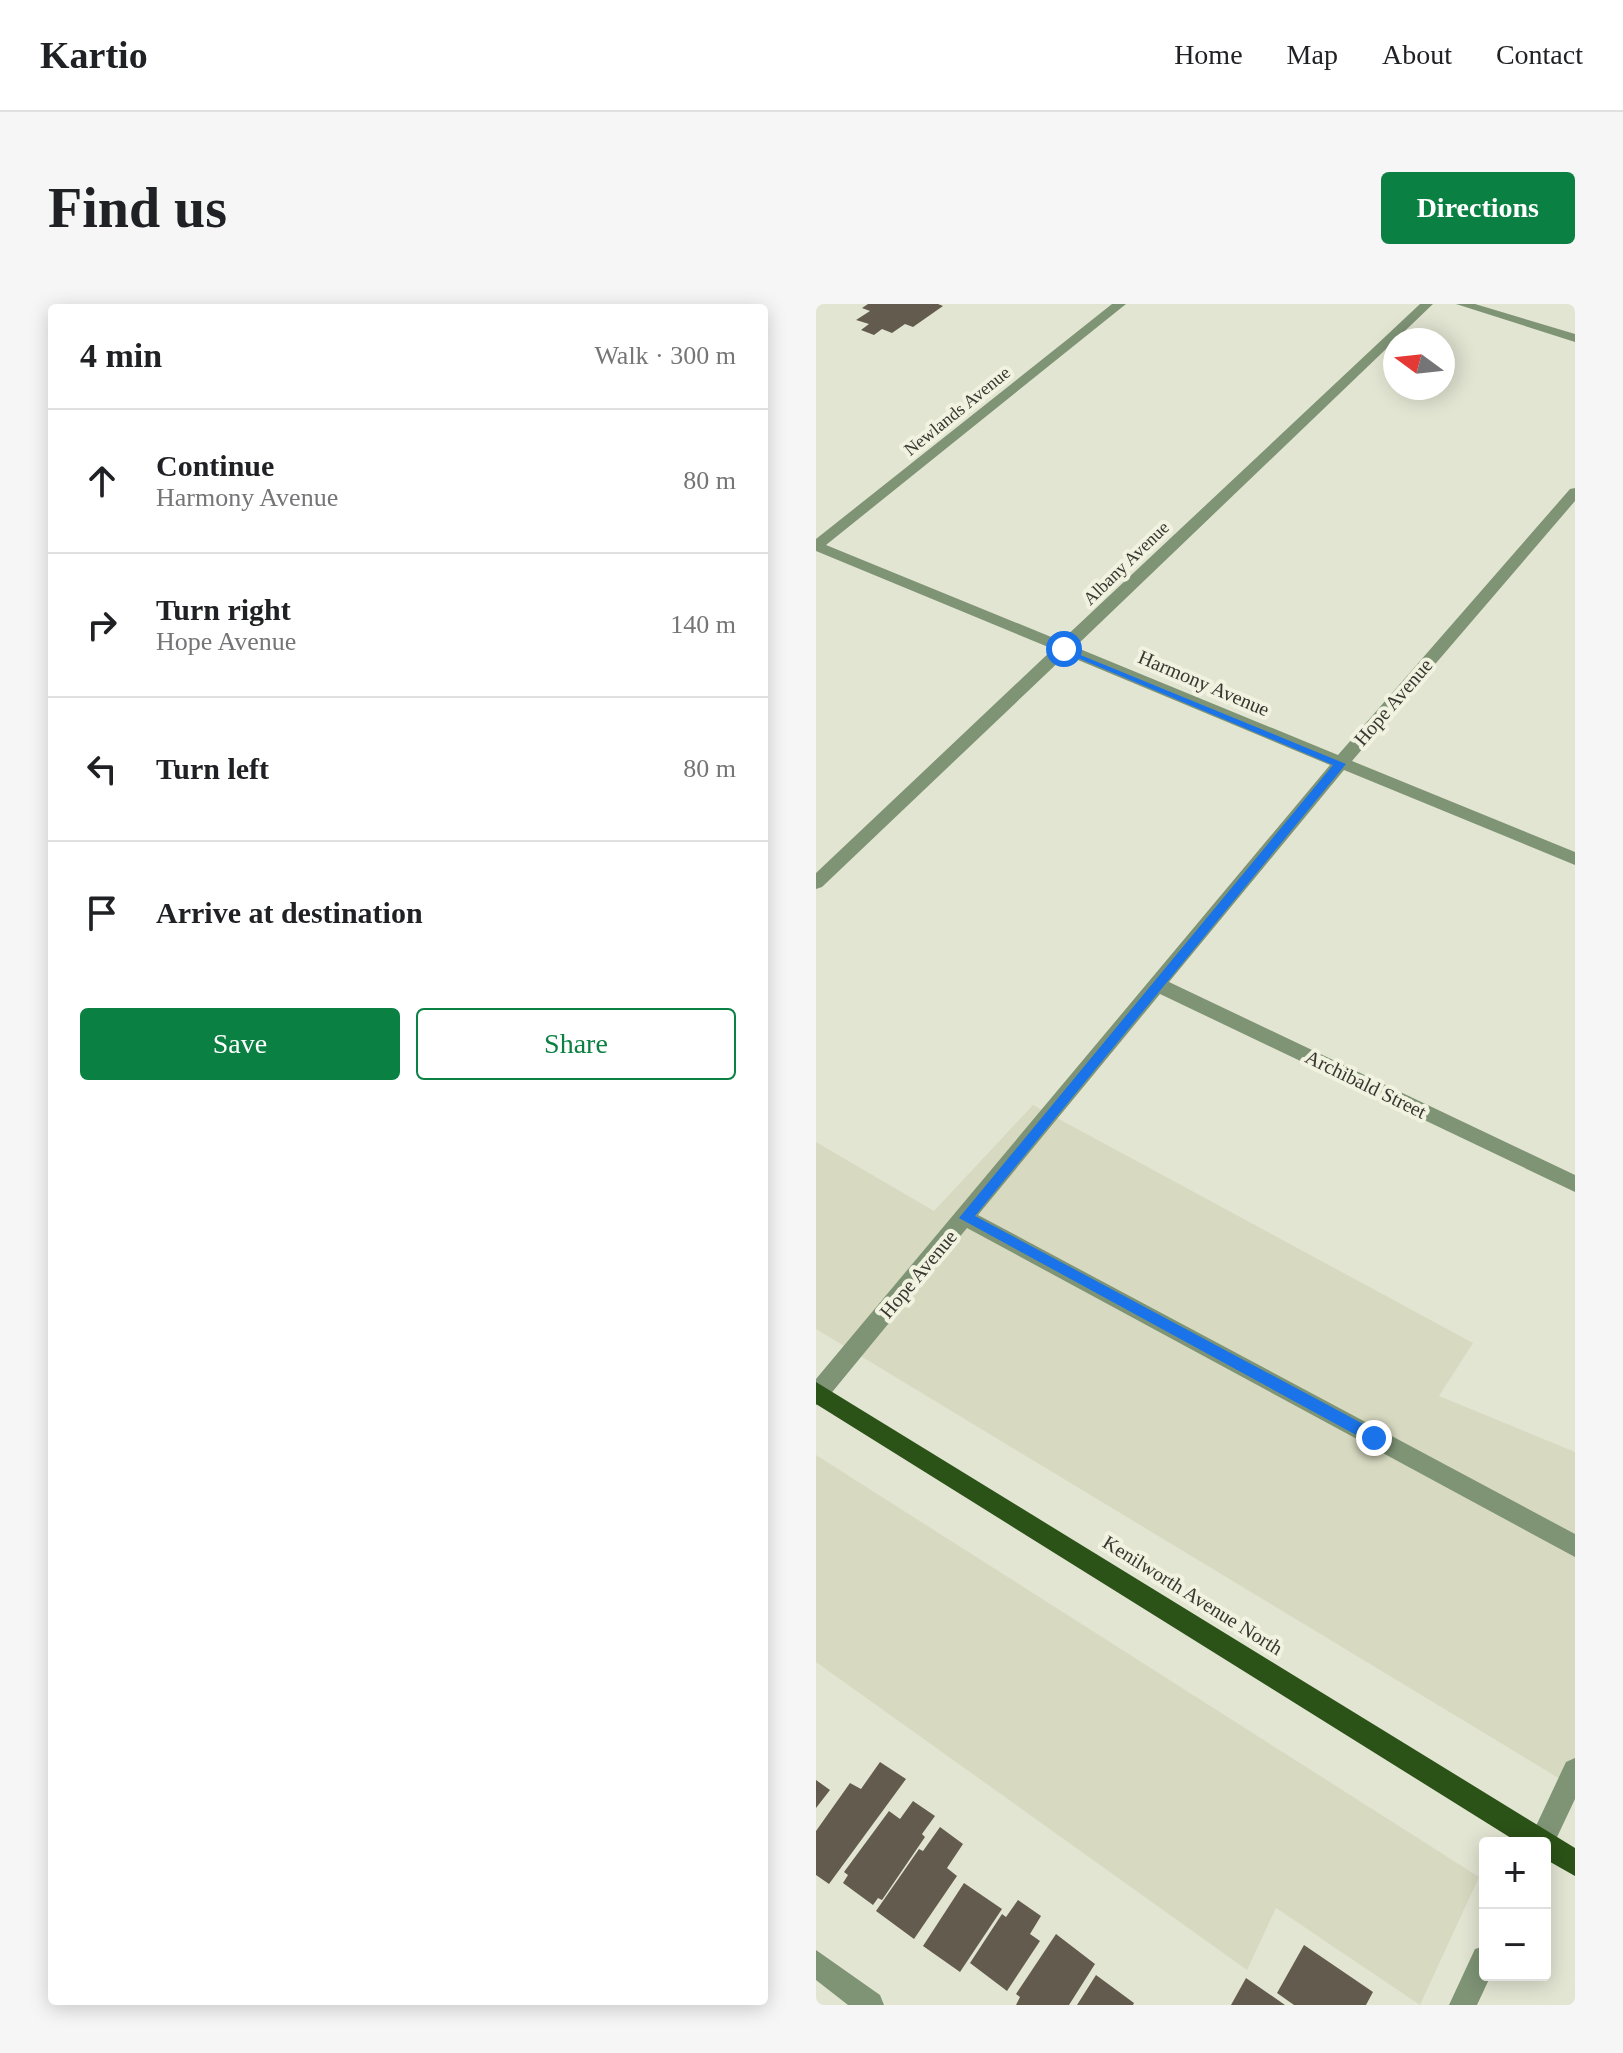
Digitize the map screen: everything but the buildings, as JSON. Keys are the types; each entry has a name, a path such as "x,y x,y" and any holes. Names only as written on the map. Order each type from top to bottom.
{"main road":[{"name":"Kenilworth Avenue North","path":"817,1393 1533,1837"},
{"name":"Kenilworth Avenue North","path":"1551,1848 1575,1863"}],"street":[{"name":"Newlands Avenue","path":"816,546 1120,304"},
{"name":"Albany Avenue","path":"816,883 1427,304"},
{"path":"1462,304 1575,338"},
{"name":"Hope Avenue","path":"817,1393 966,1218 1340,764 1575,492"},
{"name":"Harmony Avenue","path":"816,546 1575,859"},
{"name":"Archibald Street","path":"1156,984 1575,1184"},
{"path":"966,1218 1575,1546"},
{"path":"1546,1837 1575,1771"},
{"path":"816,1963 870,2005"},
{"path":"1463,2005 1479,1972"}],"shaded area":[{"path":"1033,1105 1473,1343 1439,1396 1575,1452 1575,1788 816,1329 816,1142 934,1211"},
{"path":"816,1455 1479,1877 1420,2005 1276,1908 1247,1970 816,1662"}],"route":[{"path":"1064,649 1340,764 966,1218 1374,1438"}]}
